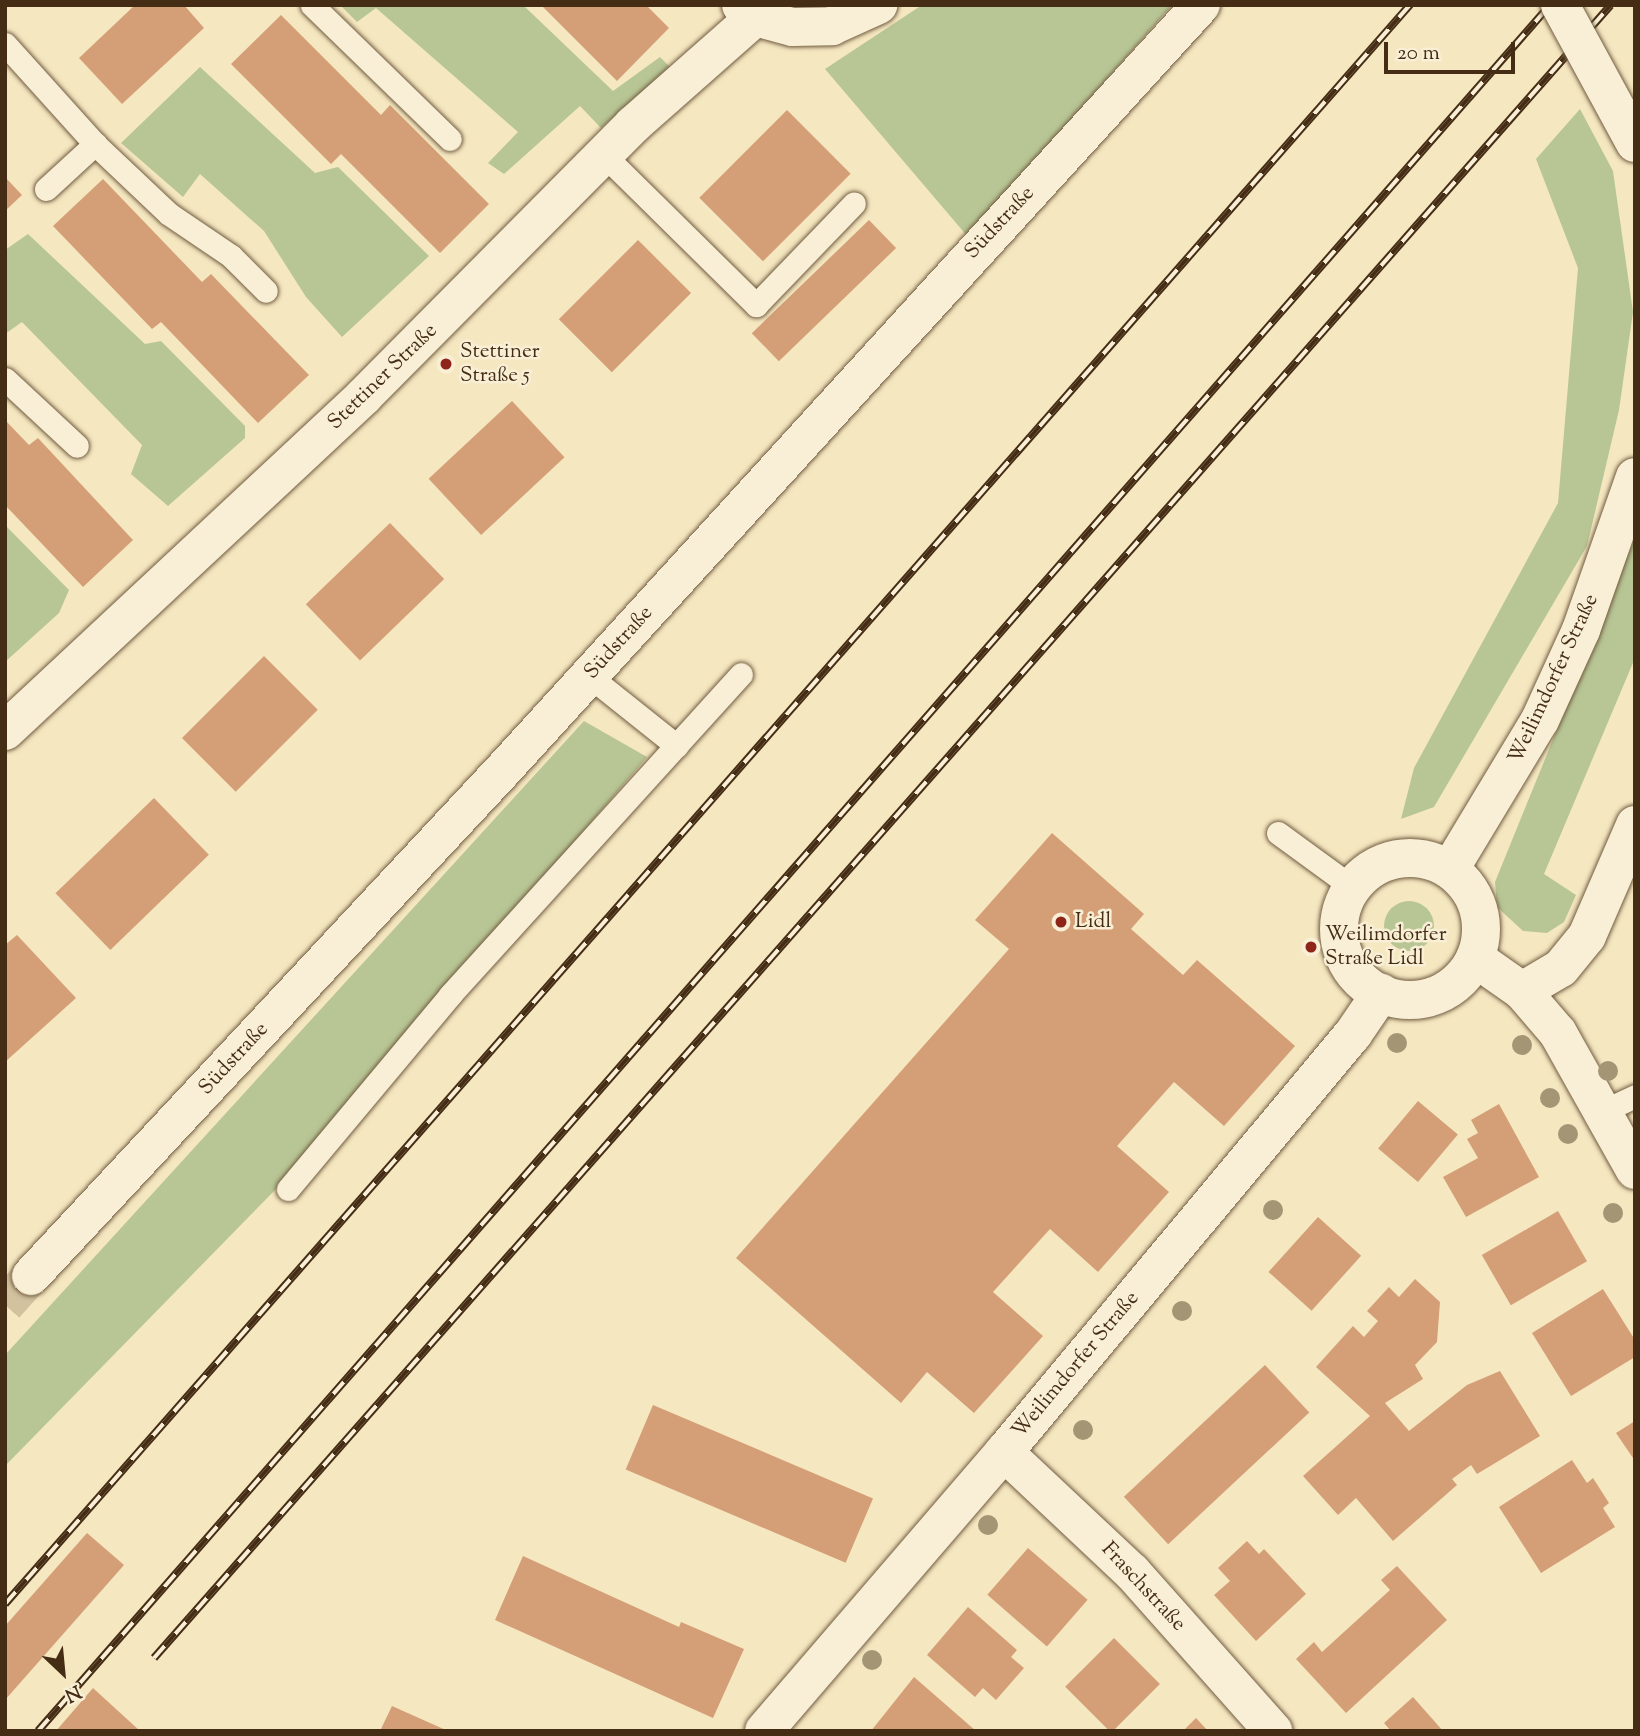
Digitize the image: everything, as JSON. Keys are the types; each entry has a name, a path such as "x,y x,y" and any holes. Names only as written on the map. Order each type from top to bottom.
{"street":[{"path":"748,11 793,27 832,26 878,5"},
{"name":"Südstraße","path":"31,1276 589,676 1201,5"},
{"path":"1560,5 1635,143"},
{"name":"Stettiner Straße","path":"5,731 364,396 748,11"},
{"name":"Weilimdorfer Straße","path":"1450,869 1539,720 1581,630 1635,477"},
{"path":"1522,991 1561,968 1587,936 1635,825"},
{"path":"1398,859 1431,860 1450,869 1477,903 1481,924 1475,958 1457,982 1438,994 1417,999 1381,993 1357,976 1344,955 1342,909 1352,887 1367,872 1398,859"},
{"path":"1475,958 1522,991 1558,1033 1635,1170"},
{"name":"Weilimdorfer Straße","path":"764,1731 1004,1452 1353,1034 1381,993"},
{"name":"Fraschstraße","path":"1004,1452 1132,1572 1273,1731"}],"lane":[{"path":"312,5 450,139"},
{"path":"5,44 95,144 169,214 231,256 266,291"},
{"path":"46,189 95,144"},
{"path":"604,155 757,305 854,204"},
{"path":"5,379 77,446"},
{"path":"288,1189 450,996 741,674"},
{"path":"589,676 677,746"},
{"path":"1278,833 1352,887"},
{"path":"1601,1112 1635,1096"}],"green space":[{"path":"340,5 523,5 613,91 660,57 671,68 601,128 580,106 504,174 488,163 518,132 376,8 357,22"},
{"path":"922,5 1172,5 968,237 825,69"},
{"path":"200,67 315,173 338,167 429,256 342,337 306,297 264,231 200,174 183,197 121,143"},
{"path":"1580,109 1613,171 1633,312 1619,410 1587,546 1434,807 1401,819 1414,768 1558,503 1578,268 1536,159"},
{"path":"28,234 145,344 161,341 245,426 245,438 168,506 131,474 142,445 22,322 5,334 5,250"},
{"path":"5,525 69,590 59,613 5,662"},
{"path":"1635,538 1635,658 1544,874 1576,895 1564,922 1547,933 1523,931 1497,907 1495,882"},
{"path":"584,721 647,757 276,1189 5,1466 5,1355"},
{"path":"1409,901 1427,908 1434,926 1427,944 1409,951 1391,944 1384,926 1391,908"}],"building":[{"path":"135,5 184,5 204,28 122,104 79,58"},
{"path":"541,5 646,5 669,28 617,81"},
{"path":"281,15 381,115 390,105 489,204 440,253 341,154 331,164 231,64"},
{"path":"787,110 851,174 763,261 699,198"},
{"path":"5,177 22,195 5,211"},
{"path":"103,179 202,282 211,274 309,375 258,423 161,322 152,329 53,226"},
{"path":"869,220 896,248 779,361 752,333"},
{"path":"638,240 691,293 612,372 559,319"},
{"path":"512,401 565,457 481,535 429,479"},
{"path":"5,420 29,445 38,438 133,540 83,587 5,505"},
{"path":"390,523 444,579 360,660 306,604"},
{"path":"264,656 318,710 236,792 182,738"},
{"path":"154,798 209,855 110,950 55,893"},
{"path":"1052,833 1144,914 1131,929 1183,975 1197,960 1295,1046 1224,1126 1174,1082 1117,1146 1169,1192 1098,1272 1050,1229 993,1292 1043,1336 974,1413 927,1372 901,1403 736,1258 1009,949 975,920"},
{"path":"17,935 76,998 5,1062 5,945"},
{"path":"1418,1101 1458,1134 1418,1182 1378,1148"},
{"path":"1499,1104 1539,1177 1466,1217 1443,1177 1478,1158 1467,1139 1478,1133 1471,1120"},
{"path":"1558,1211 1587,1261 1511,1305 1482,1255"},
{"path":"1318,1217 1361,1256 1312,1311 1268,1272"},
{"path":"1415,1279 1440,1302 1437,1342 1415,1365 1423,1379 1385,1403 1409,1431 1467,1385 1500,1371 1540,1436 1477,1474 1471,1465 1452,1479 1457,1485 1393,1541 1356,1498 1338,1515 1303,1476 1370,1416 1316,1367 1353,1326 1364,1337 1378,1321 1367,1311 1389,1287 1399,1297"},
{"path":"1603,1289 1635,1340 1635,1357 1571,1396 1532,1333"},
{"path":"1265,1365 1309,1413 1168,1544 1124,1497"},
{"path":"653,1405 873,1498 846,1563 626,1469"},
{"path":"1635,1421 1635,1461 1616,1433"},
{"path":"1572,1460 1587,1483 1593,1478 1609,1503 1603,1508 1615,1527 1541,1573 1499,1507"},
{"path":"87,1533 124,1565 5,1700 5,1626"},
{"path":"1247,1541 1259,1554 1264,1549 1306,1594 1256,1641 1214,1595 1230,1581 1218,1568"},
{"path":"1028,1548 1088,1600 1047,1647 987,1595"},
{"path":"523,1556 679,1627 681,1622 744,1649 713,1718 495,1620"},
{"path":"1397,1566 1447,1620 1346,1713 1296,1659 1314,1642 1322,1652 1390,1590 1381,1580"},
{"path":"968,1607 1017,1650 1011,1657 1024,1668 996,1700 983,1688 975,1697 927,1655"},
{"path":"1114,1638 1160,1684 1113,1731 1109,1731 1065,1687"},
{"path":"914,1677 976,1731 871,1731"},
{"path":"93,1688 140,1731 56,1731"},
{"path":"1413,1697 1443,1731 1391,1731 1384,1723"},
{"path":"392,1706 448,1731 380,1731"},
{"path":"1196,1718 1208,1731 1183,1731"}],"tunnel":[{"path":"5,1305 31,1276"}],"railway":[{"path":"5,1604 1410,5"},
{"path":"38,1731 1550,5"},
{"path":"154,1658 1611,5"}],"place":[{"name":"Stettiner Straße 5","path":"446,364"},
{"name":"Lidl","path":"1061,922"},
{"name":"Weilimdorfer Straße Lidl","path":"1311,947"}]}
